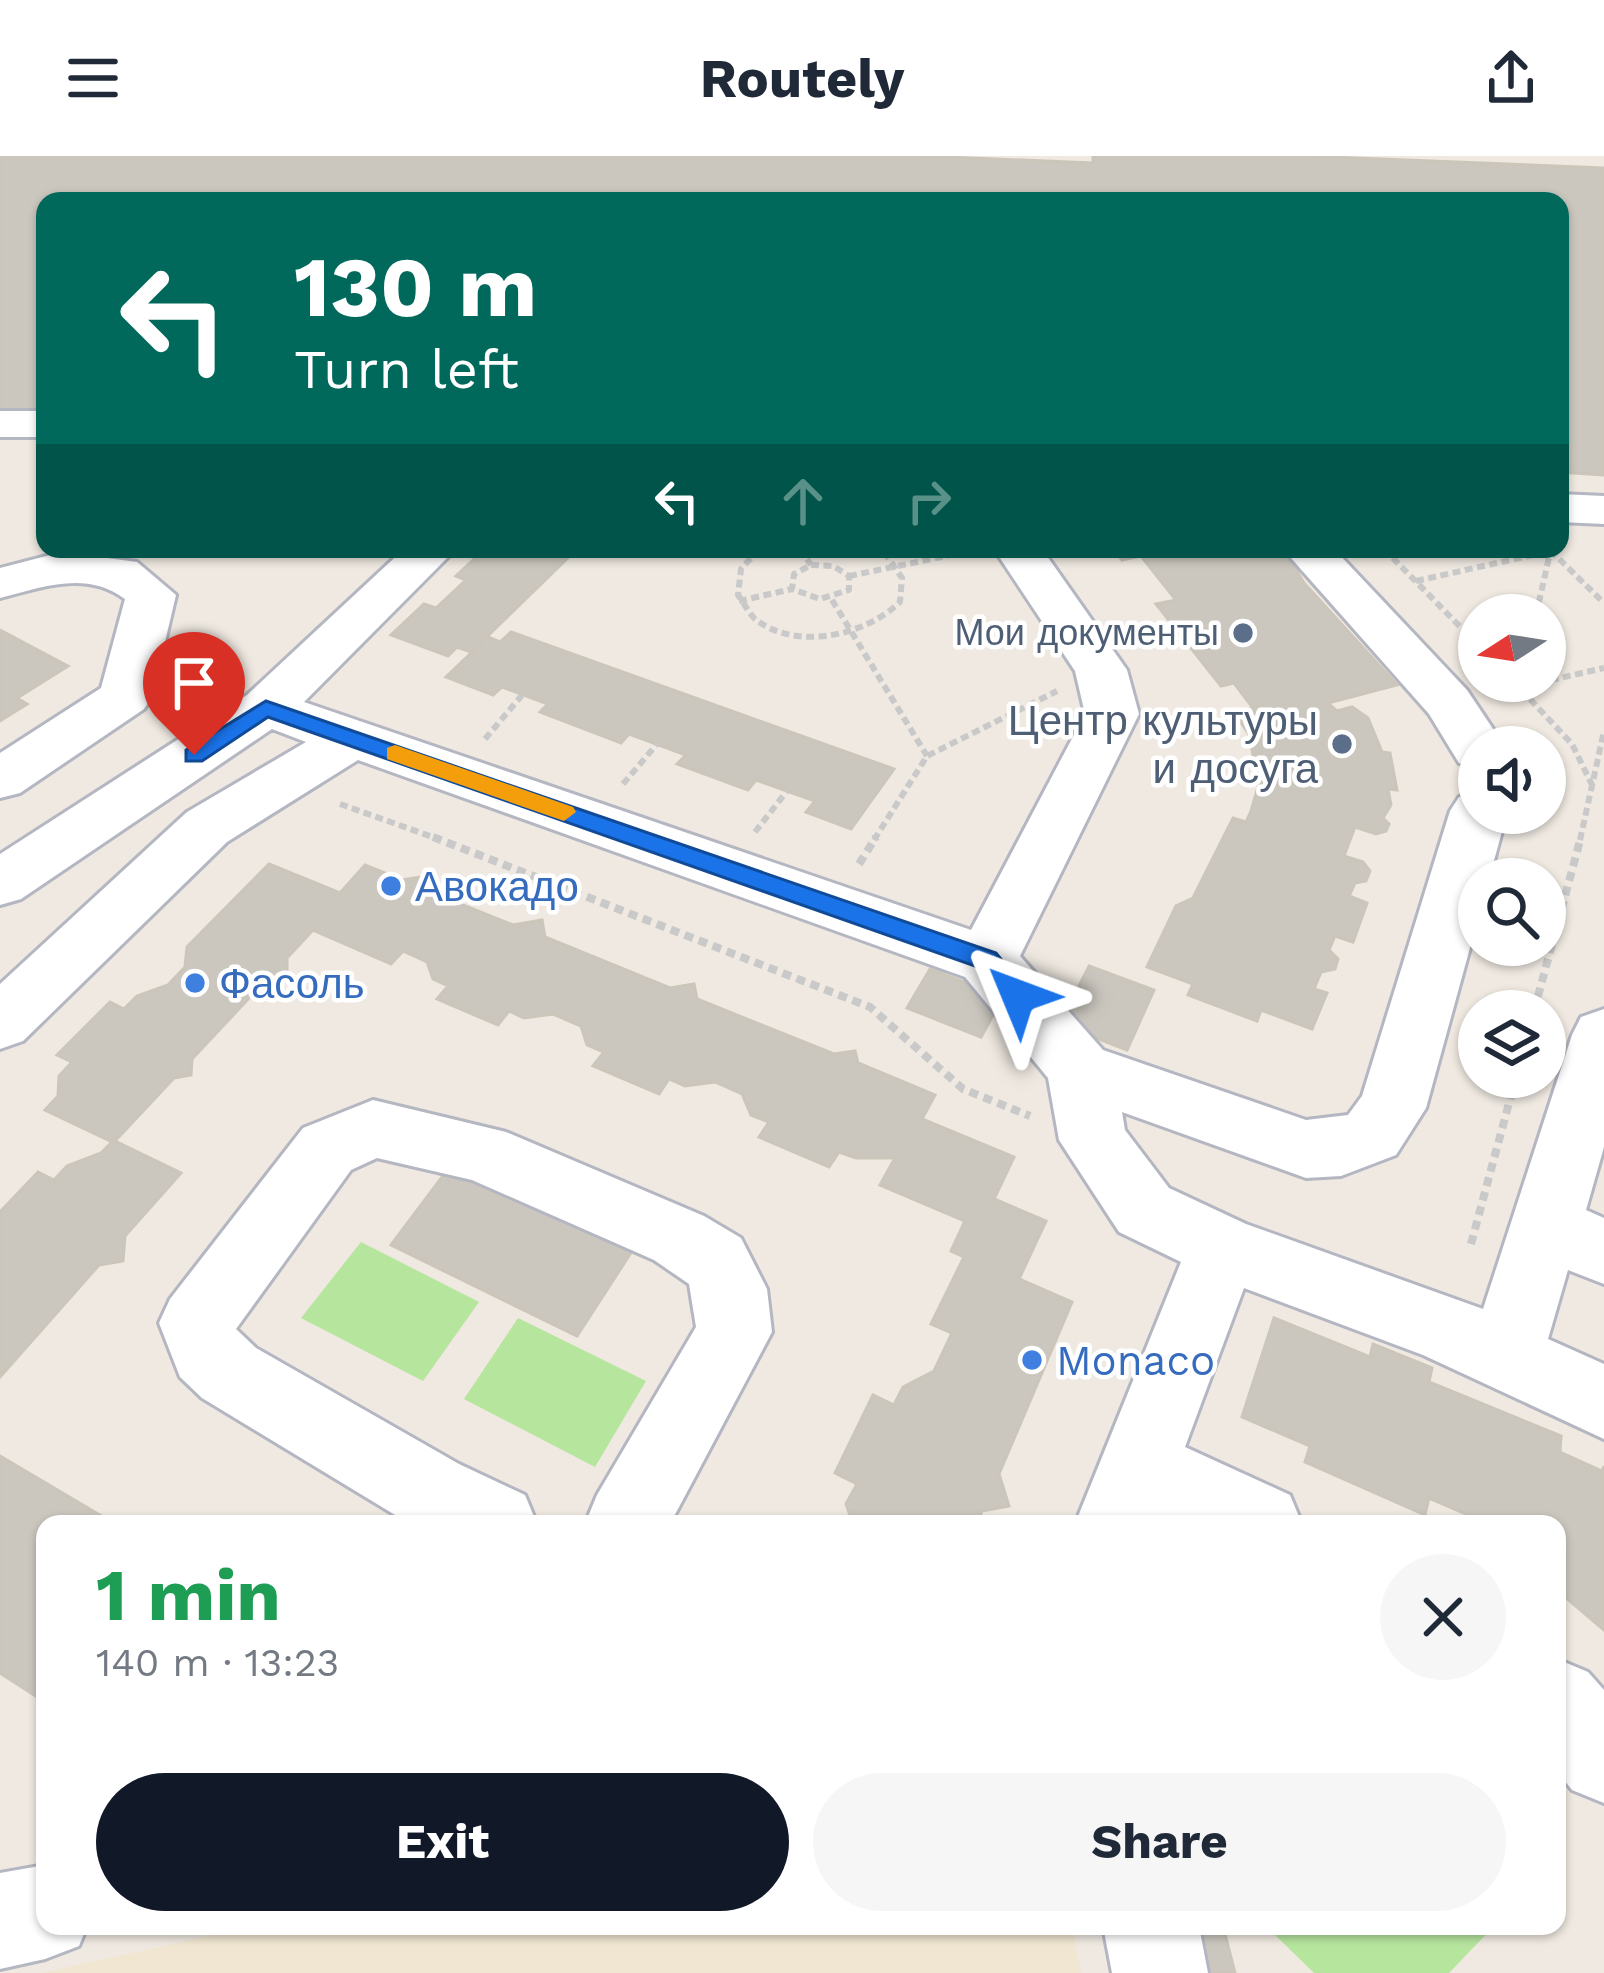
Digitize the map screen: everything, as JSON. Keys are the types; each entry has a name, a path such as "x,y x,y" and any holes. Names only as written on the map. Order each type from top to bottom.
{"street":[{"path":"0,424 36,424"},
{"path":"1569,524 1604,510"},
{"path":"0,883 266,708 423,558"},
{"path":"987,960 1112,714 1101,670 1024,558"},
{"path":"1314,558 1464,726"},
{"path":"0,583 62,566 126,561 151,596 125,697 158,779"},
{"path":"0,779 125,697"},
{"path":"266,708 987,960 1080,1069 1306,1149 1341,1147 1372,1135 1392,1108 1472,834"},
{"path":"0,1023 207,827 353,738"},
{"path":"1477,1342 1575,1239 1604,1035"},
{"path":"1080,1069 1093,1141 1144,1210 1223,1248 1477,1342 1604,1402"},
{"path":"478,1515 229,1373 207,1357 200,1343 196,1323 327,1149 373,1129 399,1131 482,1153 679,1238 715,1261 730,1289 734,1332 631,1515"},
{"path":"1218,1515 1126,1495 1223,1248"},
{"path":"1566,1713 1604,1758"},
{"path":"0,1921 36,1914"},
{"path":"1153,1935 1160,1973"}],"path":[{"path":"1569,551 1604,603"},
{"path":"748,558 735,580 739,601 758,619 784,632 816,637 851,634 881,622 899,605 906,585 892,558"},
{"path":"806,558 811,565"},
{"path":"792,589 794,574 811,565 833,566 849,576 934,558"},
{"path":"1393,558 1458,624"},
{"path":"1416,581 1479,558"},
{"path":"1541,594 1549,558"},
{"path":"739,601 792,589 808,599 832,600 849,590 849,576"},
{"path":"832,600 928,756"},
{"path":"1566,675 1604,668"},
{"path":"832,906 928,756 1101,670"},
{"path":"1535,702 1571,744 1594,789"},
{"path":"1540,990 1594,789 1604,731"},
{"path":"245,804 277,818 347,803 848,998 870,1007 964,1089 1093,1141"},
{"path":"1477,1342 1513,1098"}],"shaded area":[{"path":"213,1935 1074,1935 1081,1973 42,1973"}],"green space":[{"path":"361,1242 479,1302 423,1381 301,1318"},
{"path":"518,1318 646,1381 595,1467 464,1399"},
{"path":"1275,1935 1485,1935 1449,1973 1314,1973"}],"building":[{"path":"0,156 922,156 1093,163 1093,156 1306,156 1604,168 1604,475 1569,473 1569,192 36,192 36,415 0,415"},
{"path":"475,558 568,558 471,652 457,647 448,656 391,635 424,604 436,608 466,580 456,576"},
{"path":"1143,558 1289,558 1304,583 1397,685 1328,703 1337,711 1352,707 1368,718 1382,752 1390,753 1397,790 1388,789 1391,805 1383,818 1389,824 1386,831 1376,834 1355,827 1344,856 1363,862 1370,871 1366,881 1355,883 1349,896 1367,903 1353,942 1335,936 1329,950 1338,959 1335,969 1321,972 1314,989 1327,993 1312,1029 1261,1010 1257,1021 1188,995 1193,984 1147,967 1176,906 1193,898 1233,818 1246,822 1258,787 1250,736 1234,712 1253,708 1234,683 1221,686 1156,604 1176,600"},
{"path":"0,630 68,666 17,698 27,704 0,721"},
{"path":"511,632 894,769 851,829 806,812 815,801 756,780 748,790 677,764 686,755 629,734 621,743 540,712 548,704 502,687 493,695 446,677 488,637 500,642"},
{"path":"269,864 340,893 365,865 402,880 433,875 433,893 513,925 542,920 545,937 670,988 694,984 697,999 834,1054 855,1051 858,1063 935,1095 922,1119 1014,1157 994,1199 1046,1221 1019,1279 1072,1302 999,1474 1009,1506 980,1515 850,1515 846,1504 857,1484 835,1473 873,1395 894,1405 903,1387 934,1371 952,1333 931,1324 964,1257 951,1251 965,1221 880,1185 895,1158 856,1158 839,1152 829,1167 759,1137 769,1122 751,1115 742,1094 715,1082 685,1086 669,1079 659,1094 593,1066 604,1052 587,1045 581,1026 553,1014 524,1018 509,1011 498,1025 437,999 448,986 433,979 427,962 403,951 391,964 313,930 287,958 287,977 266,980 192,1059 191,1075 174,1078 115,1141 181,1173 125,1236 123,1261 99,1265 0,1377 0,1212 38,1172 54,1180 67,1166 101,1153 112,1142 45,1110 58,1096 59,1076 72,1062 57,1055 110,1002 124,1009 137,996 168,985 185,967 187,947"},
{"path":"1089,966 1154,990 1127,1050 1060,1024"},
{"path":"930,969 1003,997 981,1037 907,1008"},
{"path":"454,1161 636,1245 577,1336 391,1245"},
{"path":"1274,1318 1370,1357 1373,1344 1432,1368 1429,1382 1561,1436 1560,1452 1602,1471 1604,1466 1604,1630 1566,1598 1566,1515 1468,1515 1429,1498 1425,1515 1305,1462 1310,1446 1242,1417"},
{"path":"0,1456 100,1515 36,1515 36,1696 0,1673"},
{"path":"1160,1935 1225,1935 1235,1973 1169,1973"}],"slow traffic":[{"path":"395,753 564,812"}],"place":[{"name":"Мои документы","path":"1243,633"},
{"name":"Центр культуры и досуга","path":"1342,744"},
{"name":"Авокадо","path":"391,886"},
{"name":"Фасоль","path":"195,983"},
{"name":"Monaco","path":"1032,1360"}],"route":[{"path":"194,755 266,708 987,960 1018,996"}]}
